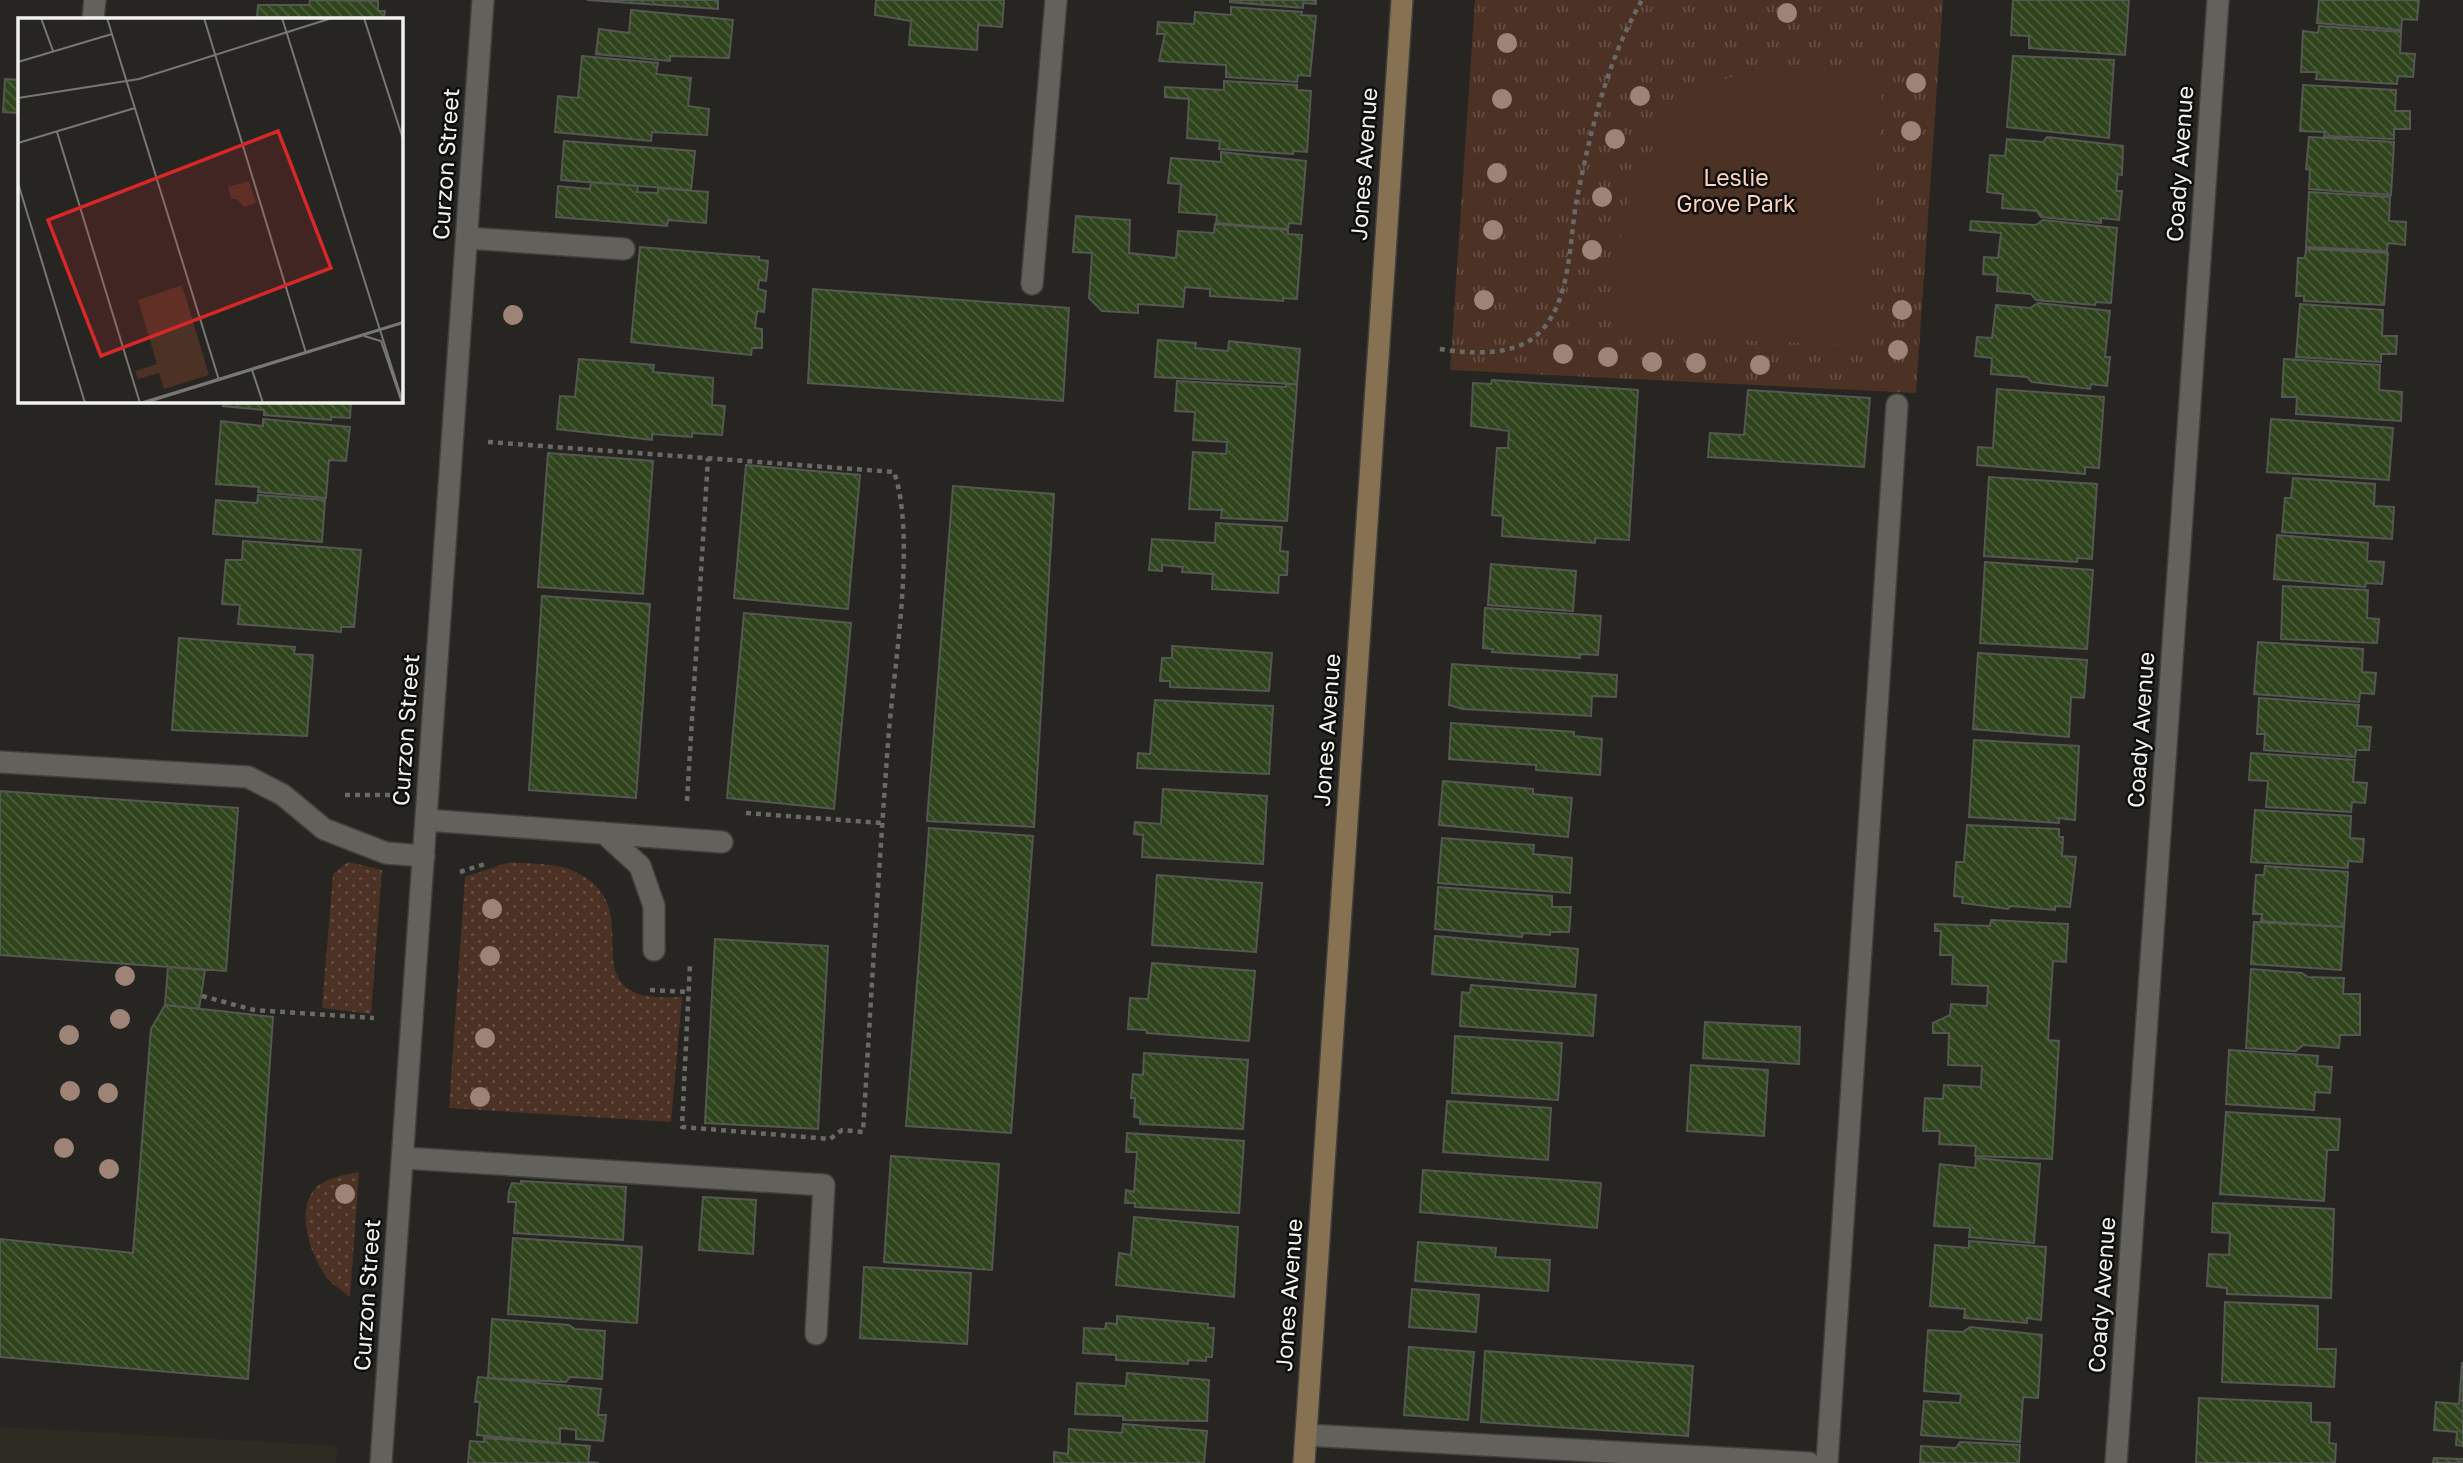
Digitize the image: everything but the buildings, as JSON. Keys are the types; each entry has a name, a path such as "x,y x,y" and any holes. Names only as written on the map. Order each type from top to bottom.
{"street":[{"path":"93,18 95,0"},
{"name":"Curzon Street","path":"381,1463 483,0"},
{"path":"1032,284 1056,0"},
{"name":"Jones Avenue","path":"1304,1463 1402,0"},
{"name":"Coady Avenue","path":"2116,1463 2218,0"},
{"path":"467,238 624,249"},
{"path":"1827,1463 1896,405"},
{"path":"0,762 248,777 283,795 324,829 386,853 424,856"},
{"path":"427,810 604,833 722,842"},
{"path":"604,833 640,866 654,906 654,950"},
{"path":"404,1158 824,1185 816,1334"},
{"path":"1306,1435 1809,1463"}],"path":[{"path":"1440,349 1500,352 1541,332 1552,315 1564,277 1577,200 1605,80 1619,43 1642,0"},
{"path":"487,442 894,472 900,490 904,544 863,1132 842,1130 830,1139 682,1127 691,953"},
{"path":"687,809 708,458"},
{"path":"283,795 389,795 427,810"},
{"path":"459,872 491,862"},
{"path":"639,986 646,990 689,992"},
{"path":"202,996 254,1010 377,1018"}],"shaded area":[{"path":"0,1427 337,1446 336,1463 0,1463"}],"green space":[{"name":"Leslie Grove Park","path":"1475,0 1943,0 1916,393 1450,370"},
{"path":"1796,65 1883,74 1866,346 1615,334 1613,270 1631,196 1661,130 1708,82"},
{"path":"348,862 382,870 371,1014 322,1008 333,874"},
{"path":"510,862 562,867 592,882 605,898 611,915 614,967 621,981 634,992 645,996 682,997 671,1122 449,1108 465,877"},
{"path":"359,1172 350,1297 330,1281 320,1266 307,1234 306,1211 313,1191 322,1183"}]}
